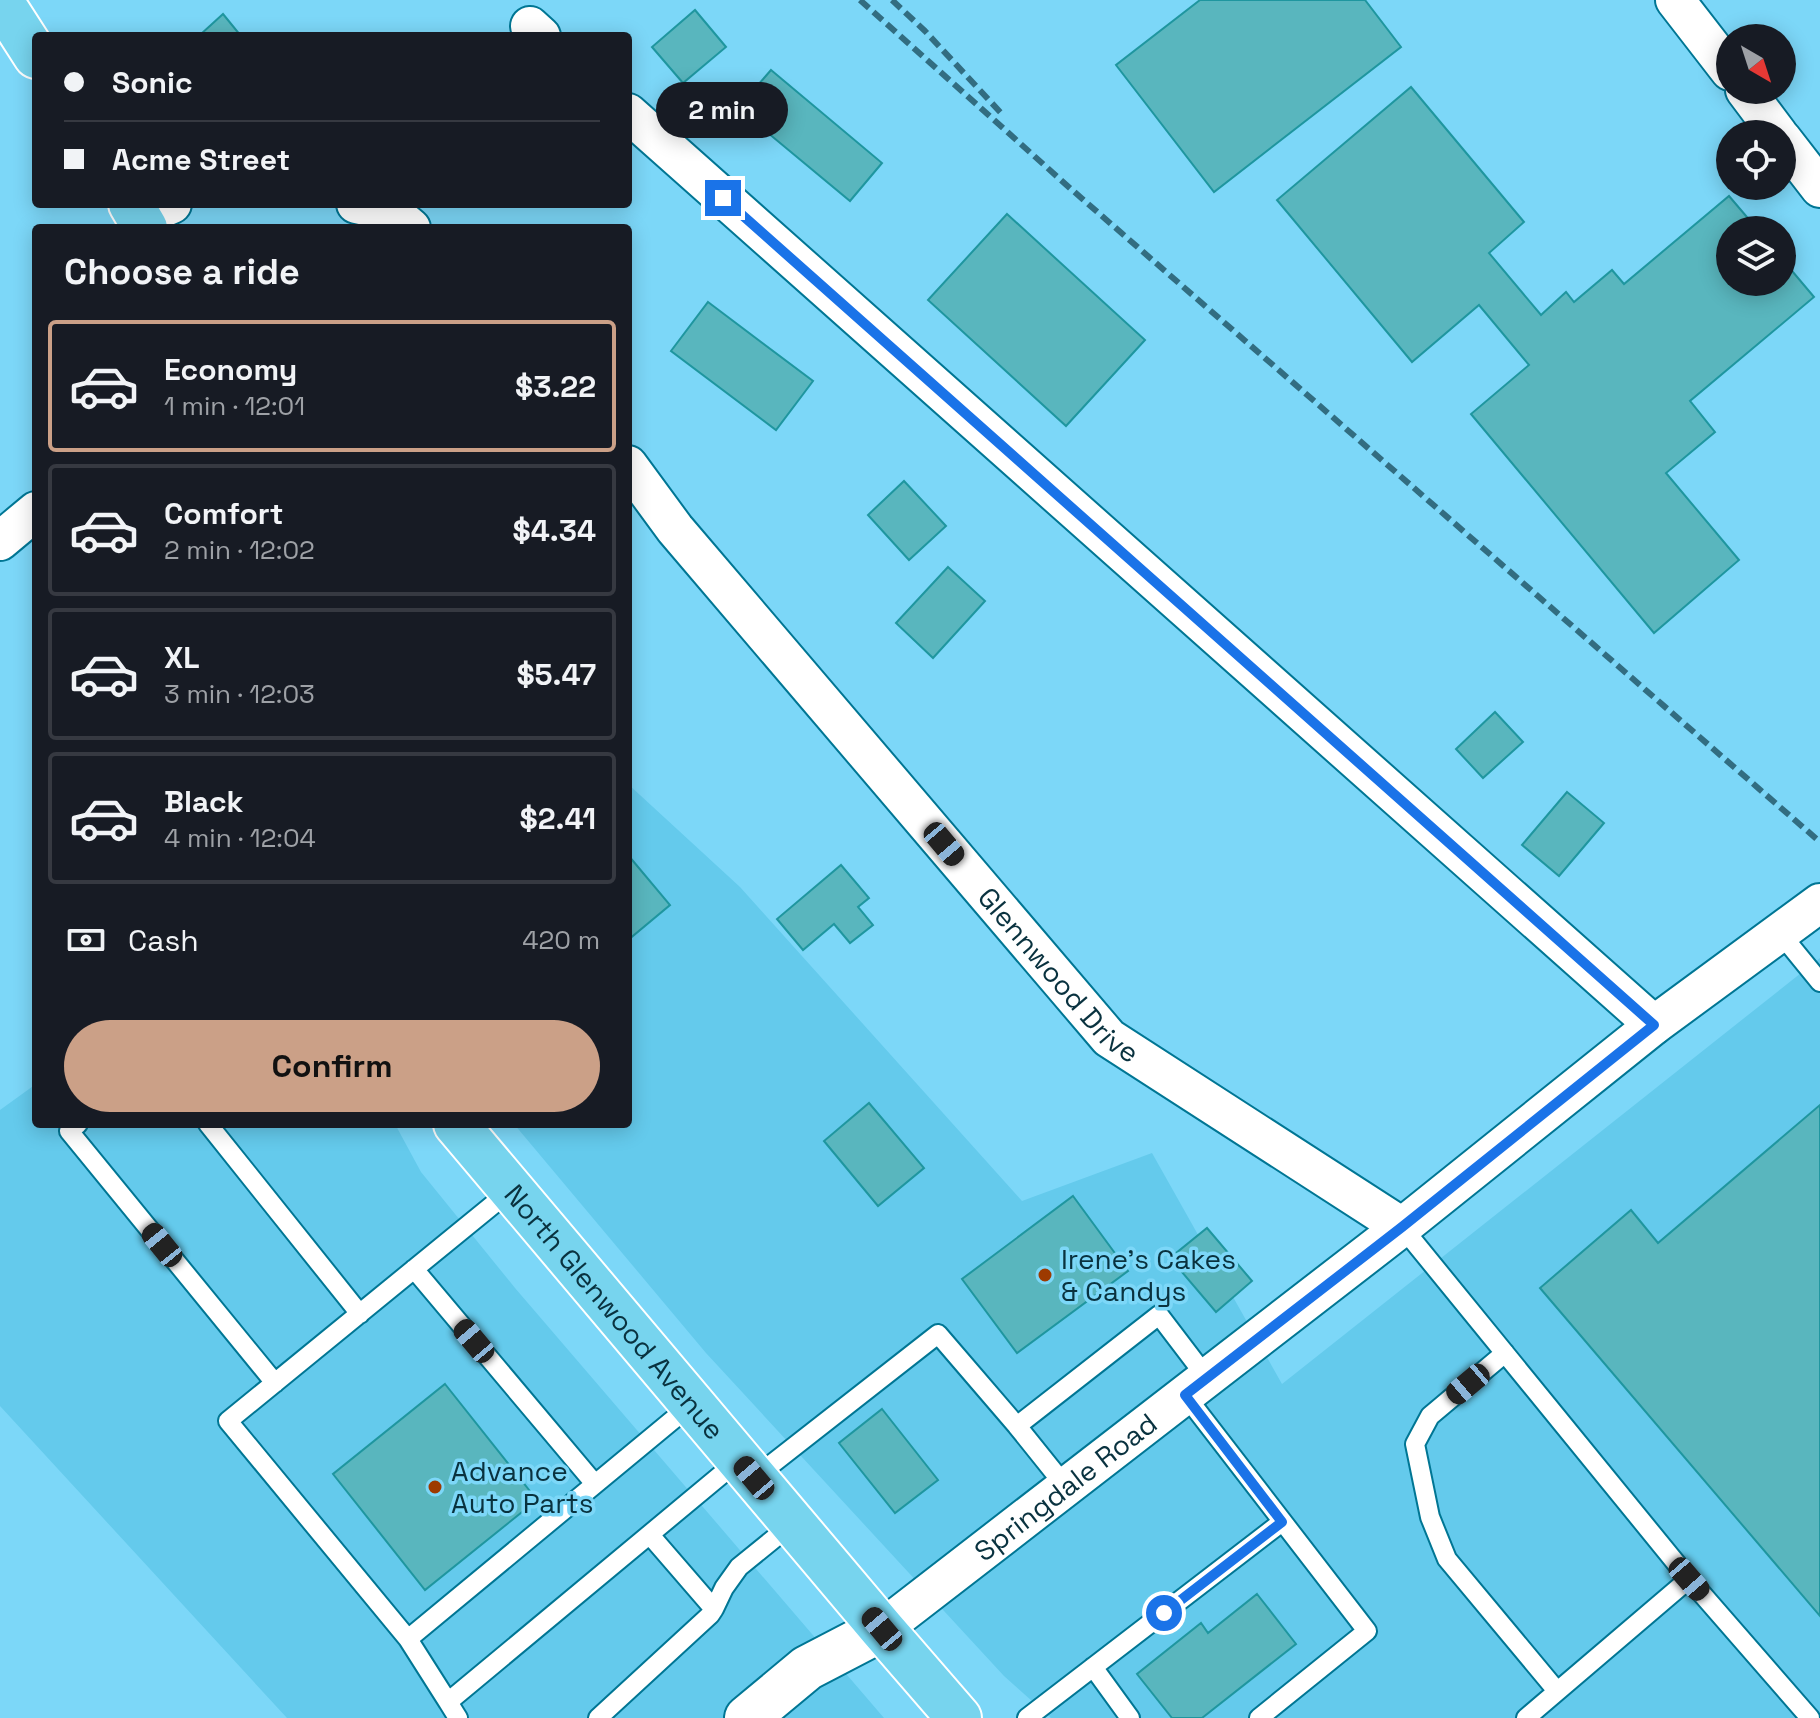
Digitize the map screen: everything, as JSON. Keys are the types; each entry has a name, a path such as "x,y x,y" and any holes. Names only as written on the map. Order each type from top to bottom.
{"main road":[{"path":"0,0 32,50"},
{"name":"North Glenwood Avenue","path":"459,1128 882,1629 946,1710"}],"street":[{"path":"1675,0 1716,53"},
{"path":"1756,104 1768,120"},
{"path":"632,117 1654,1025"},
{"path":"1796,157 1820,188"},
{"path":"374,208 392,212 406,224"},
{"name":"Glennwood Drive","path":"632,470 675,529 1109,1038 1402,1227"},
{"path":"0,541 32,514"},
{"name":"Springdale Road","path":"882,1629 1402,1227 1654,1025 1820,903"},
{"path":"749,1717 807,1668 882,1629"}],"lane":[{"path":"1780,933 1820,982"},
{"path":"73,1128 69,1131 275,1383"},
{"path":"211,1128 360,1314"},
{"path":"511,1190 228,1421 408,1639 453,1710 650,1535 938,1334 1066,1487"},
{"path":"1402,1227 1689,1579 1810,1718"},
{"path":"414,1269 595,1484"},
{"path":"1017,1426 1159,1315 1196,1387 1282,1522 1367,1631 1259,1718"},
{"path":"1505,1353 1430,1416 1415,1444 1430,1517 1447,1559 1557,1691"},
{"path":"408,1639 692,1404"},
{"path":"1027,1718 1282,1522"},
{"path":"598,1718 710,1615 739,1567 792,1524"},
{"path":"650,1535 714,1609"},
{"path":"1526,1718 1689,1579"},
{"path":"1093,1667 1130,1718"}],"shaded area":[{"path":"632,788 740,887 1022,1201 1152,1153 1282,1384 1820,958 1820,1718 1051,1718 1004,1676 706,1353 517,1128 632,1128"},
{"path":"32,1087 32,1128 397,1128 421,1172 515,1288 884,1718 287,1718 0,1406 0,1110"}],"building":[{"path":"1200,0 1365,0 1401,47 1214,192 1116,65"},
{"path":"695,10 726,47 683,83 652,47"},
{"path":"223,14 238,32 203,32"},
{"path":"771,70 882,163 850,201 738,108"},
{"path":"1411,87 1524,222 1489,253 1541,315 1566,292 1574,302 1612,270 1624,284 1724,200 1732,200 1746,216 1716,216 1716,296 1796,296 1796,276 1814,297 1690,401 1715,432 1666,473 1739,560 1654,633 1471,414 1529,365 1479,305 1412,362 1277,200"},
{"path":"1007,214 1145,340 1066,426 928,300"},
{"path":"708,302 813,381 776,430 671,351"},
{"path":"904,481 946,526 909,560 868,515"},
{"path":"948,567 985,601 933,658 896,623"},
{"path":"1495,712 1523,742 1483,778 1456,749"},
{"path":"1567,792 1604,823 1559,876 1522,845"},
{"path":"632,860 670,905 632,937"},
{"path":"841,865 869,898 858,907 873,925 850,943 834,924 803,950 777,919"},
{"path":"869,1103 924,1168 878,1206 824,1141"},
{"path":"1820,1105 1820,1616 1540,1288 1631,1210 1658,1243"},
{"name":"Irene's Cakes & Candys","path":"1073,1196 1128,1271 1017,1353 962,1279"},
{"path":"1207,1228 1252,1281 1216,1312 1170,1258"},
{"name":"Advance Auto Parts","path":"445,1384 537,1500 425,1590 333,1474"},
{"path":"882,1409 938,1480 895,1513 839,1443"},
{"path":"1257,1594 1296,1644 1202,1718 1172,1718 1137,1674 1201,1623 1208,1633"}],"railway":[{"path":"860,0 1071,189 1820,842"},
{"path":"892,0 1001,113"}],"place":[{"name":"Irene's Cakes & Candys","path":"1045,1275"},
{"name":"Advance Auto Parts","path":"435,1487"}],"route":[{"path":"723,198 1654,1025 1402,1227 1185,1395 1282,1522 1164,1613"}]}
